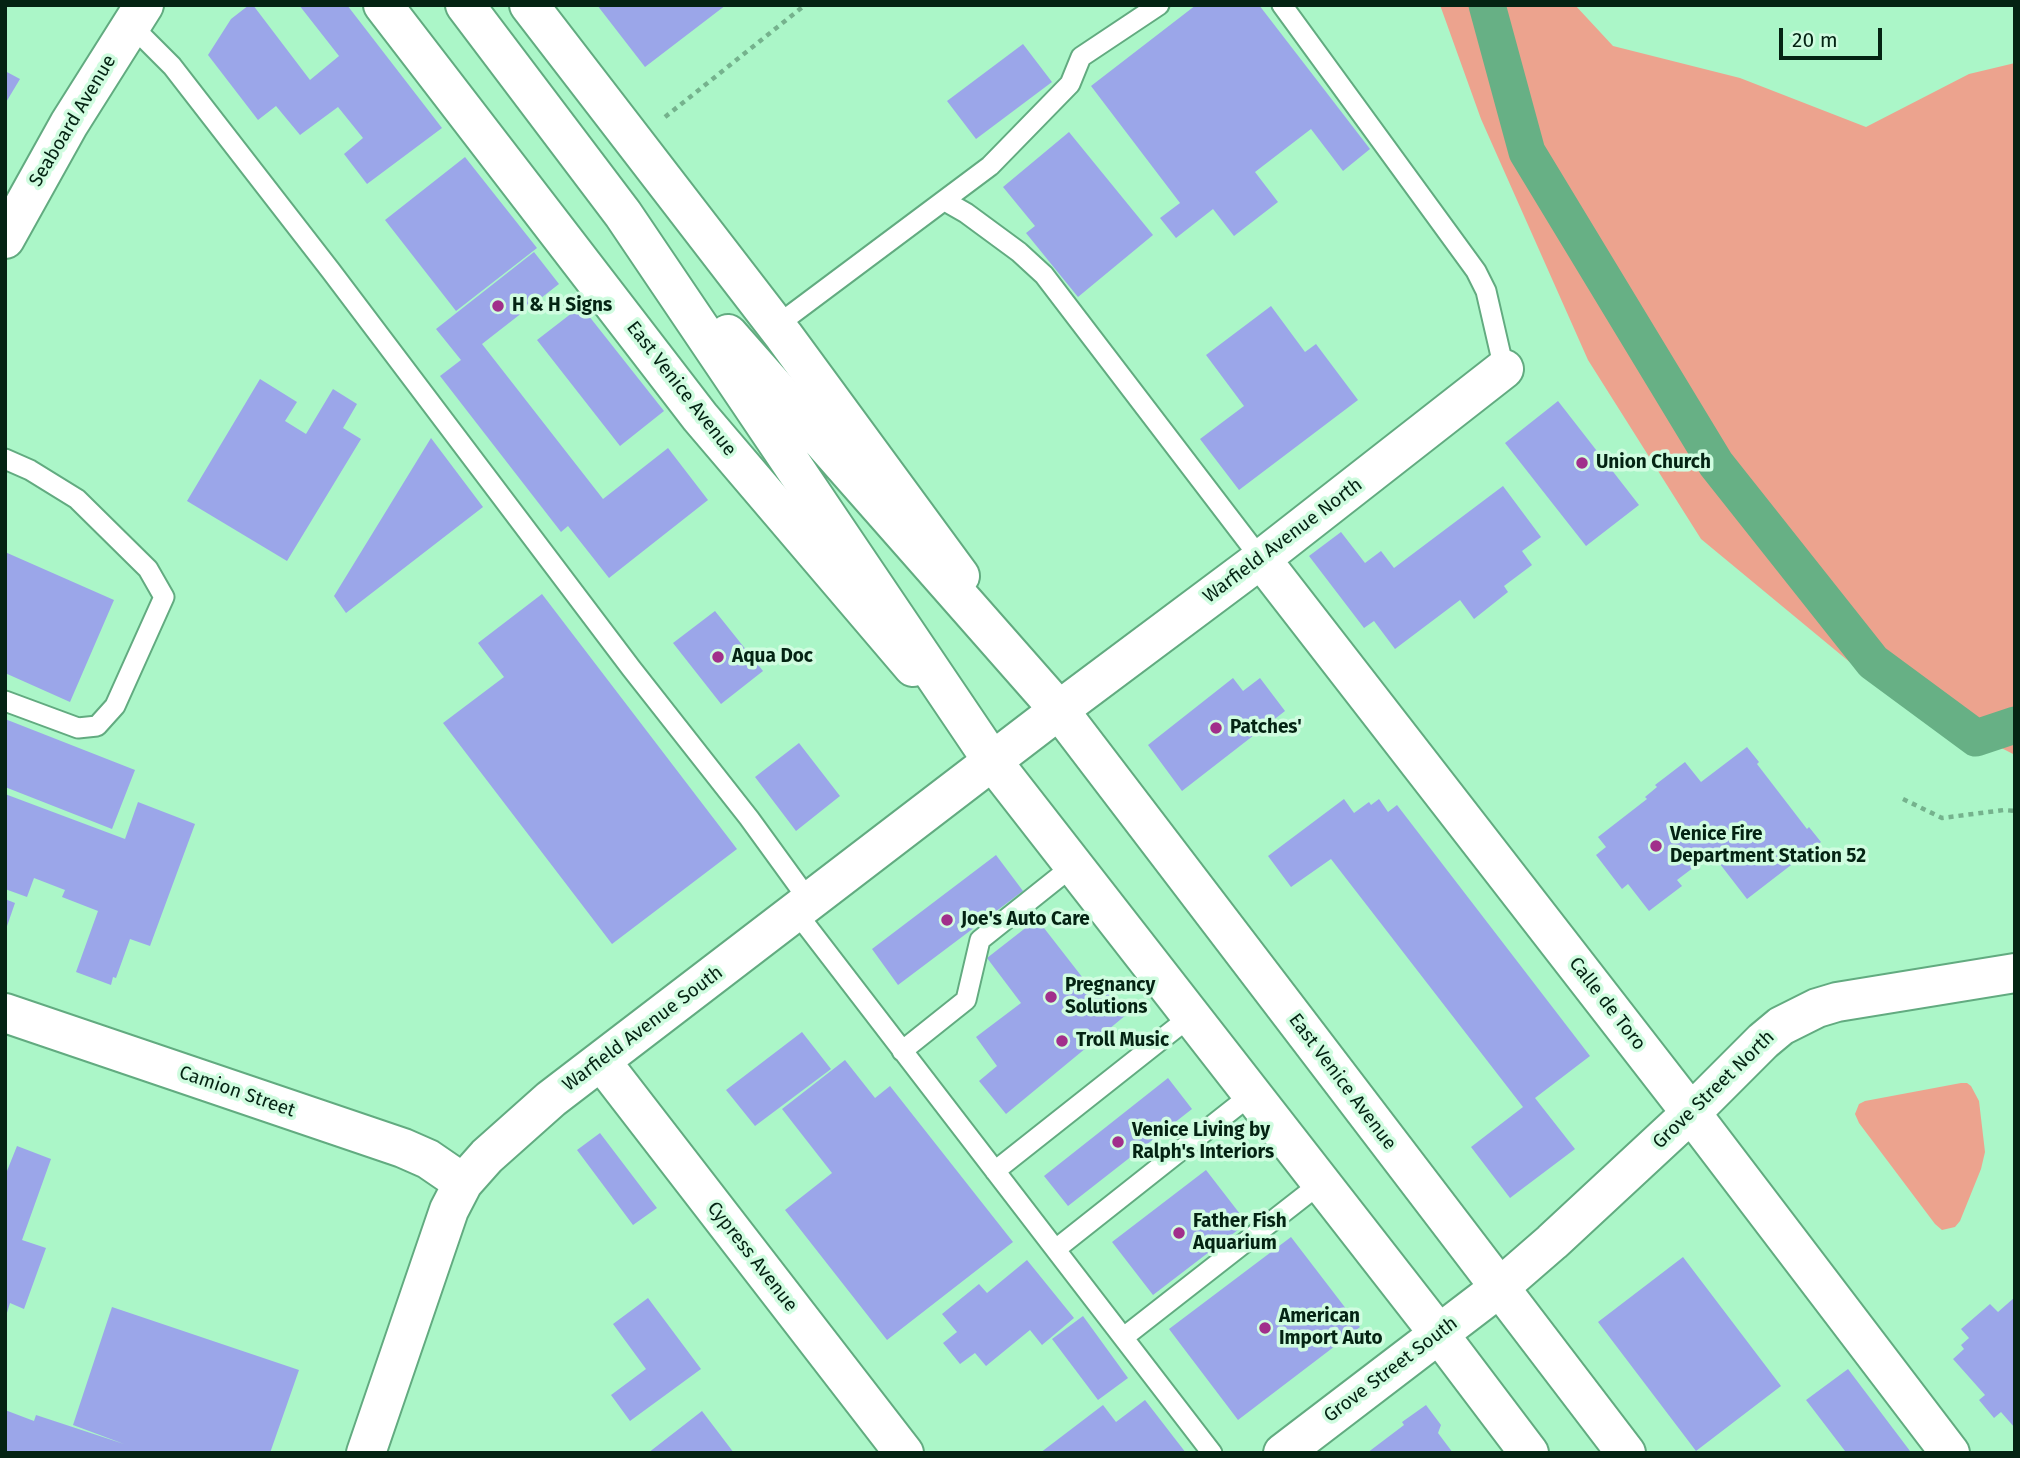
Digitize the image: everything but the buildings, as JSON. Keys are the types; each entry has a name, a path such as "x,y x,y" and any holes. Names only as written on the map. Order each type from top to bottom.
{"street":[{"name":"East Venice Avenue","path":"383,5 700,417 993,762 1530,1453"},
{"name":"East Venice Avenue","path":"465,5 623,214 993,762"},
{"name":"East Venice Avenue","path":"529,5 776,326 1059,710 1626,1453"},
{"name":"Seaboard Avenue","path":"5,239 69,124 137,15"},
{"name":"East Venice Avenue","path":"623,214 1059,710"},
{"name":"Warfield Avenue North","path":"1059,710 1261,559 1504,369"},
{"name":"Calle de Toro","path":"1261,559 1691,1113 1950,1453"},
{"name":"Warfield Avenue South","path":"366,1453 449,1210 463,1183 487,1156 601,1061 1059,710"},
{"name":"Grove Street North","path":"1499,1288 1691,1113 1771,1033 1807,1013 1856,998 2015,974"},
{"name":"Camion Street","path":"5,1013 403,1148 428,1159 463,1183"},
{"name":"Cypress Avenue","path":"601,1061 904,1453"},
{"name":"Grove Street South","path":"1283,1453 1499,1288"}],"lane":[{"path":"776,326 990,166 1070,84 1081,57 1159,5"},
{"path":"1282,5 1476,271 1486,291 1504,369"},
{"path":"137,15 172,66 631,668 749,818 803,907 902,1051 1212,1453"},
{"path":"945,201 1019,252 1044,275 1261,559"},
{"path":"5,459 30,470 77,499 148,569 164,597 115,706 97,726 78,728 5,701"},
{"path":"902,1051 966,1000 980,940 1073,865"},
{"path":"995,1171 1191,1016"},
{"path":"1056,1249 1252,1094"},
{"path":"1124,1337 1321,1183"}],"path":[{"path":"665,117 805,5"},
{"path":"1903,799 1942,818 2015,811"}],"shaded area":[{"path":"1440,5 1575,5 1613,46 1740,78 1866,127 1969,74 2015,63 2015,755 1875,683 1701,539 1588,360 1481,119"},
{"path":"1961,1083 1971,1086 1979,1101 1985,1152 1960,1221 1955,1227 1942,1230 1859,1123 1855,1114 1859,1104 1865,1101"}],"waterway":[{"path":"1487,5 1527,152 1716,464 1873,662 1976,738 2015,725"}],"place":[{"name":"H & H Signs","path":"498,306"},
{"name":"Union Church","path":"1582,463"},
{"name":"Aqua Doc","path":"718,657"},
{"name":"Patches'","path":"1216,728"},
{"name":"Venice Fire Department Station 52","path":"1656,846"},
{"name":"Joe's Auto Care","path":"947,920"},
{"name":"Pregnancy Solutions","path":"1051,997"},
{"name":"Troll Music","path":"1062,1041"},
{"name":"Venice Living by Ralph's Interiors","path":"1118,1142"},
{"name":"Father Fish Aquarium","path":"1179,1233"},
{"name":"American Import Auto","path":"1265,1328"}]}
